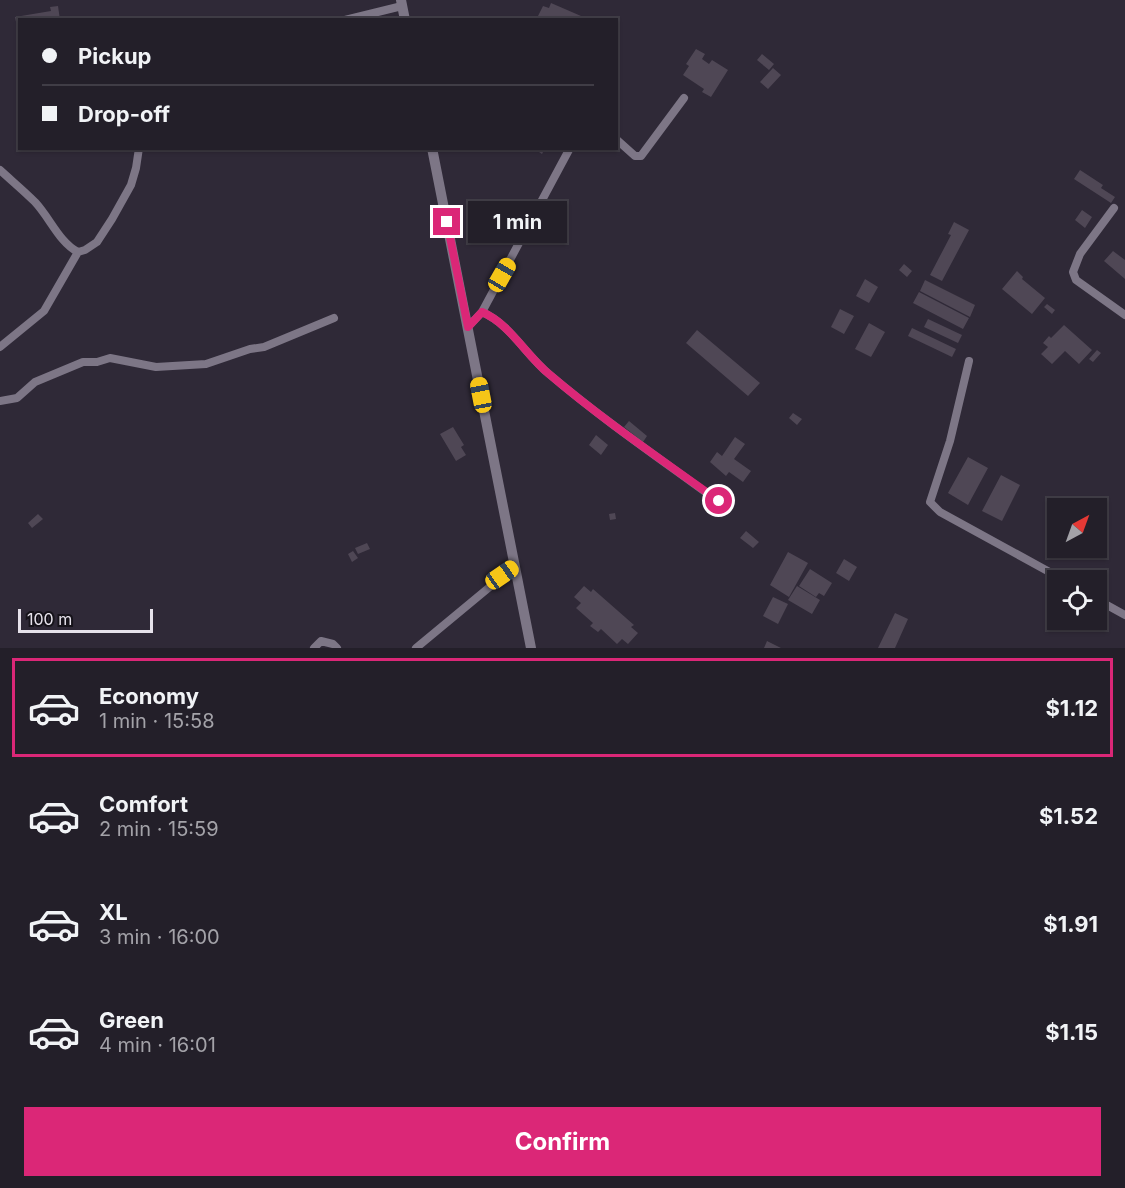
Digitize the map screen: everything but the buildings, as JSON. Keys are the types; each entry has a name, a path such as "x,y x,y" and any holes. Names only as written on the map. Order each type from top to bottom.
{"street":[{"path":"352,18 401,3 405,18"},
{"path":"618,141 636,156 641,156 684,98"},
{"path":"0,170 34,201 63,240 70,248 78,252 97,242 112,219 131,185 139,150"},
{"path":"468,327 482,312 569,150"},
{"path":"435,151 531,648"},
{"path":"1114,208 1080,254 1073,272 1076,280 1125,315"},
{"path":"0,347 44,311 78,252"},
{"path":"482,312 500,321 535,362 550,375 627,435 719,501"},
{"path":"0,401 17,398 35,382 83,362 97,362 110,358 170,368 195,363 206,364 264,346 334,318"},
{"path":"969,361 950,441 930,502 940,512 1047,571"},
{"path":"416,648 515,566"},
{"path":"1107,605 1125,615"},
{"path":"314,648 321,641 333,644 337,648"}],"route":[{"path":"447,222 468,327 482,312 495,317 535,362 550,375 627,435 719,501"}]}
